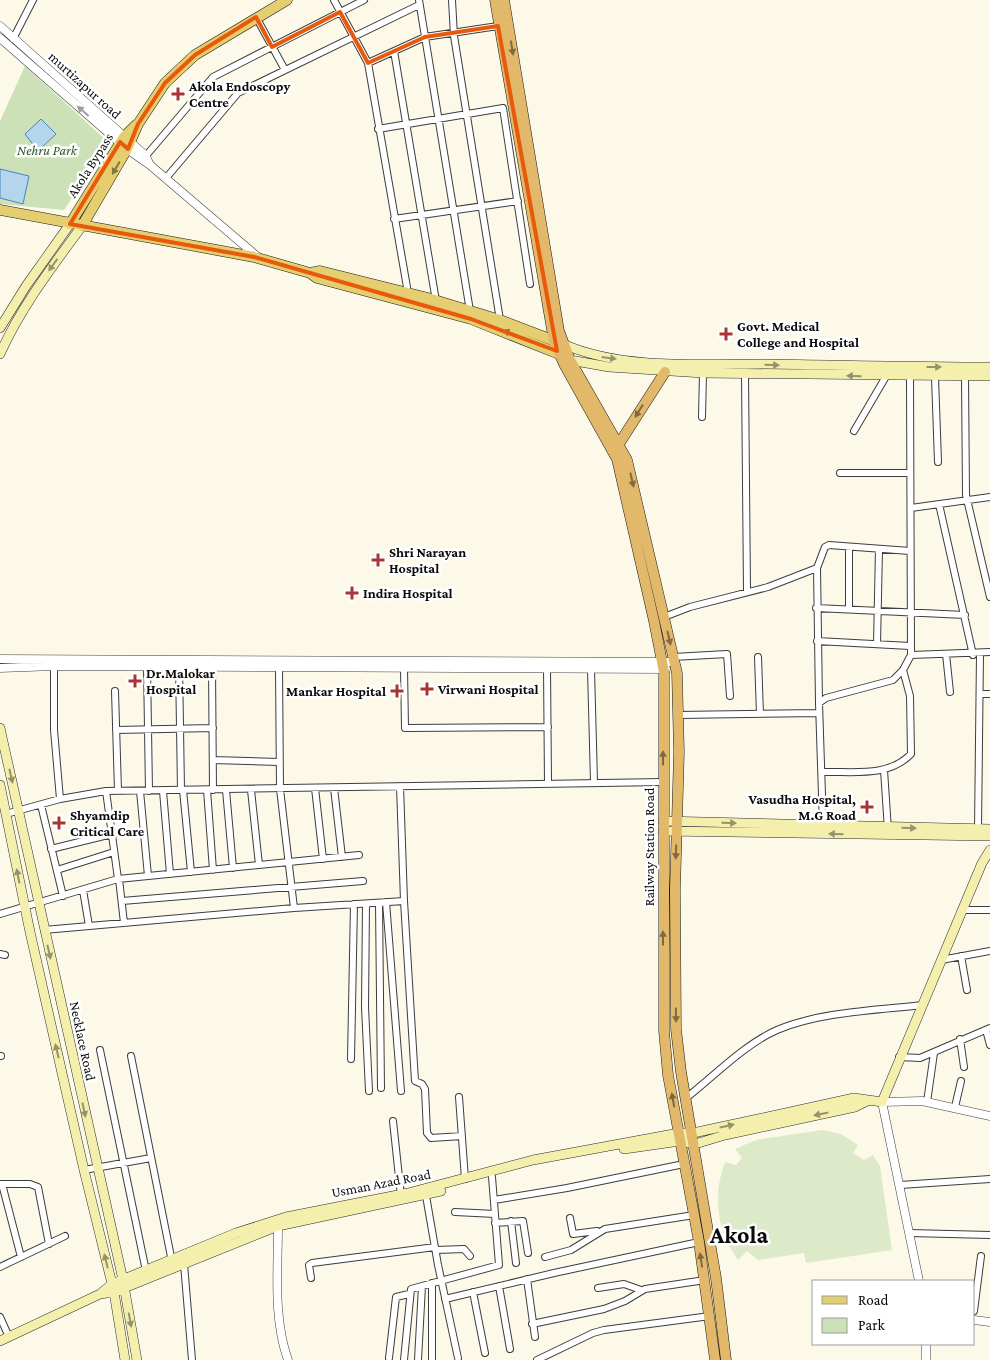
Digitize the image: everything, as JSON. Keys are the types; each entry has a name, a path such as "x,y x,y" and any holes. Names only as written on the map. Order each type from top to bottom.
{"highway":[{"path":"495,0 498,26 558,346"},
{"path":"504,0 556,320 558,346"},
{"name":"Railway Station Road","path":"558,346 617,447 627,460 675,663 678,715 676,1029 716,1278 726,1360"},
{"name":"Railway Station Road","path":"570,360 617,447 662,666 664,1031 668,1074 699,1242 715,1360"},
{"path":"617,447 665,372"}],"main road":[{"name":"Akola Bypass","path":"70,224 165,83 195,55 287,0"},
{"name":"Akola Bypass","path":"82,226 125,143"},
{"path":"0,210 261,259 310,273 317,278 471,319 597,356 649,361 889,372 910,376 990,376"},
{"path":"0,328 26,286 70,224"},
{"path":"0,354 35,291 82,226"},
{"path":"310,273 320,271 436,300 500,320 558,346 570,360 609,367 665,372 745,374 889,372 990,367"},
{"name":"Necklace Road","path":"0,728 123,1284 137,1360"},
{"name":"Necklace Road","path":"0,785 1,798 84,1170 113,1288 126,1360"},
{"path":"663,826 823,826 888,832"},
{"path":"677,826 984,834 990,829"},
{"path":"679,1137 694,1144 854,1098 882,1102 962,910 990,850 984,834"},
{"path":"679,1137 769,1121"},
{"name":"Usman Azad Road","path":"4,1339 113,1288 172,1265 236,1233 286,1217 426,1192 536,1165 679,1137"},
{"name":"Usman Azad Road","path":"426,1192 533,1160 679,1137"},
{"name":"Usman Azad Road","path":"123,1284 146,1271 184,1264 278,1226 401,1197"}],"street":[{"path":"13,39 34,0"},
{"path":"334,0 368,63 408,293"},
{"path":"144,158 212,77 364,0"},
{"path":"452,0 454,32 466,114 500,320"},
{"path":"166,178 238,93 419,2 470,311"},
{"path":"256,17 285,70"},
{"name":"murtizapur road","path":"0,26 125,143 261,259"},
{"path":"368,63 425,37 498,26"},
{"path":"0,38 125,143"},
{"path":"394,51 436,300"},
{"path":"378,129 406,122 504,109 530,284"},
{"path":"394,219 518,201"},
{"path":"854,431 889,372"},
{"path":"702,416 703,373"},
{"path":"745,374 747,591"},
{"path":"819,703 826,698 893,680 903,670 911,655 910,376"},
{"path":"935,377 938,462"},
{"path":"965,377 965,487 990,597"},
{"path":"840,473 910,473"},
{"path":"911,508 990,498"},
{"path":"939,504 973,655"},
{"path":"823,826 818,713 817,568 826,546 910,550"},
{"path":"849,546 849,609"},
{"path":"878,644 880,549"},
{"path":"664,617 690,607 768,587 817,568"},
{"path":"816,608 965,616"},
{"path":"817,641 910,646"},
{"path":"911,655 973,655 990,652"},
{"path":"0,668 54,666 147,667 179,664 212,667 591,669 662,666 727,654 730,696"},
{"path":"946,654 950,692"},
{"path":"980,654 984,834"},
{"path":"758,657 760,714"},
{"path":"0,659 179,664 662,666"},
{"path":"179,664 182,790 191,872"},
{"path":"54,666 54,730 60,799"},
{"path":"147,667 149,791"},
{"path":"212,667 213,760 210,790 213,870"},
{"path":"279,667 280,790 294,908"},
{"path":"404,668 405,728 548,727"},
{"path":"547,668 548,783"},
{"path":"591,669 594,782"},
{"path":"822,772 884,770 896,766 912,751 910,696 903,670"},
{"path":"115,691 118,791"},
{"path":"980,694 990,694"},
{"path":"678,715 818,713"},
{"path":"116,730 213,728"},
{"path":"213,760 280,762"},
{"path":"884,770 888,832"},
{"path":"6,814 60,799 106,791 280,790 663,782"},
{"path":"400,786 404,901 415,1081 422,1084 425,1089 427,1133 431,1138 462,1136"},
{"path":"315,788 323,859"},
{"path":"334,788 342,857"},
{"path":"226,790 234,868"},
{"path":"252,790 259,865"},
{"path":"106,791 124,923"},
{"path":"140,791 148,876"},
{"path":"163,791 170,874"},
{"path":"41,805 63,896"},
{"path":"51,848 112,834"},
{"path":"56,870 114,852"},
{"path":"0,914 118,879 359,856"},
{"path":"122,901 363,881"},
{"path":"83,890 89,926"},
{"path":"44,930 294,908 404,901"},
{"path":"381,1088 383,903"},
{"path":"383,903 401,1092"},
{"path":"351,1059 354,904"},
{"path":"366,904 365,1007 369,1091"},
{"path":"962,910 990,910"},
{"path":"941,960 990,951"},
{"path":"961,956 967,990"},
{"path":"686,1098 758,1041 779,1029 824,1018 923,1005"},
{"path":"899,1058 920,1058 988,1029 990,1046"},
{"path":"960,1040 964,1067"},
{"path":"100,1050 125,1162 146,1271"},
{"path":"927,1102 934,1053"},
{"path":"131,1056 172,1265"},
{"path":"955,1107 961,1082"},
{"path":"459,1097 465,1179"},
{"path":"920,1280 882,1102 927,1102 990,1116"},
{"path":"393,1121 401,1197"},
{"path":"84,1170 151,1158"},
{"path":"494,1200 567,1188 684,1164"},
{"path":"404,1360 411,1289 499,1266 492,1177"},
{"path":"900,1185 990,1180"},
{"path":"21,1257 1,1184 30,1184 38,1187 49,1244"},
{"path":"426,1192 445,1299 458,1358"},
{"path":"455,1212 495,1214"},
{"path":"570,1218 573,1234 694,1216"},
{"path":"496,1223 523,1221 528,1252"},
{"path":"510,1222 516,1263"},
{"path":"278,1226 279,1322 282,1347 288,1360"},
{"path":"545,1257 571,1250 601,1230"},
{"path":"909,1233 990,1234"},
{"path":"0,1267 65,1236"},
{"path":"445,1299 527,1279 699,1242"},
{"path":"311,1278 309,1265 312,1263 436,1249 464,1249 470,1256"},
{"path":"975,1303 981,1256"},
{"path":"184,1264 192,1360"},
{"path":"527,1279 535,1337"},
{"path":"532,1324 604,1309 625,1301 641,1290 705,1280"},
{"path":"432,1283 432,1360"},
{"path":"598,1288 622,1284 641,1290"},
{"path":"418,1360 422,1286"},
{"path":"499,1286 510,1349"},
{"path":"474,1292 485,1353"},
{"path":"389,1358 396,1297 409,1294"},
{"path":"537,1360 593,1333 604,1330 710,1316"},
{"path":"0,1317 4,1339"},
{"path":"975,1320 990,1322"},
{"path":"926,1345 926,1360"}],"highlighted area":[{"path":"340,12 368,63 425,37 498,26 557,351 471,319 254,257 70,224 120,142 128,149 138,124 165,83 195,55 256,17 272,47"}],"green space":[{"name":"Nehru Park","path":"25,66 108,142 64,210 0,204 0,121"},
{"path":"822,1130 841,1134 858,1145 853,1153 864,1160 873,1155 880,1166 892,1250 806,1263 804,1253 758,1260 747,1251 738,1260 725,1237 719,1212 719,1187 725,1162 736,1165 742,1158 735,1149 756,1140"}],"water":[{"path":"41,119 56,134 38,151 25,134"},
{"path":"0,169 29,176 23,204 0,198"}],"place":[{"name":"Akola Endoscopy Centre","path":"178,94"},
{"name":"Govt. Medical College and Hospital","path":"726,334"},
{"name":"Shri Narayan Hospital","path":"378,560"},
{"name":"Indira Hospital","path":"352,593"},
{"name":"Dr.Malokar Hospital","path":"135,681"},
{"name":"Virwani Hospital","path":"427,689"},
{"name":"Mankar Hospital","path":"397,691"},
{"name":"Vasudha Hospital, M.G Road","path":"867,807"},
{"name":"Shyamdip Critical Care","path":"59,823"}],"district":[{"name":"Akola","path":"739,1234"}]}
